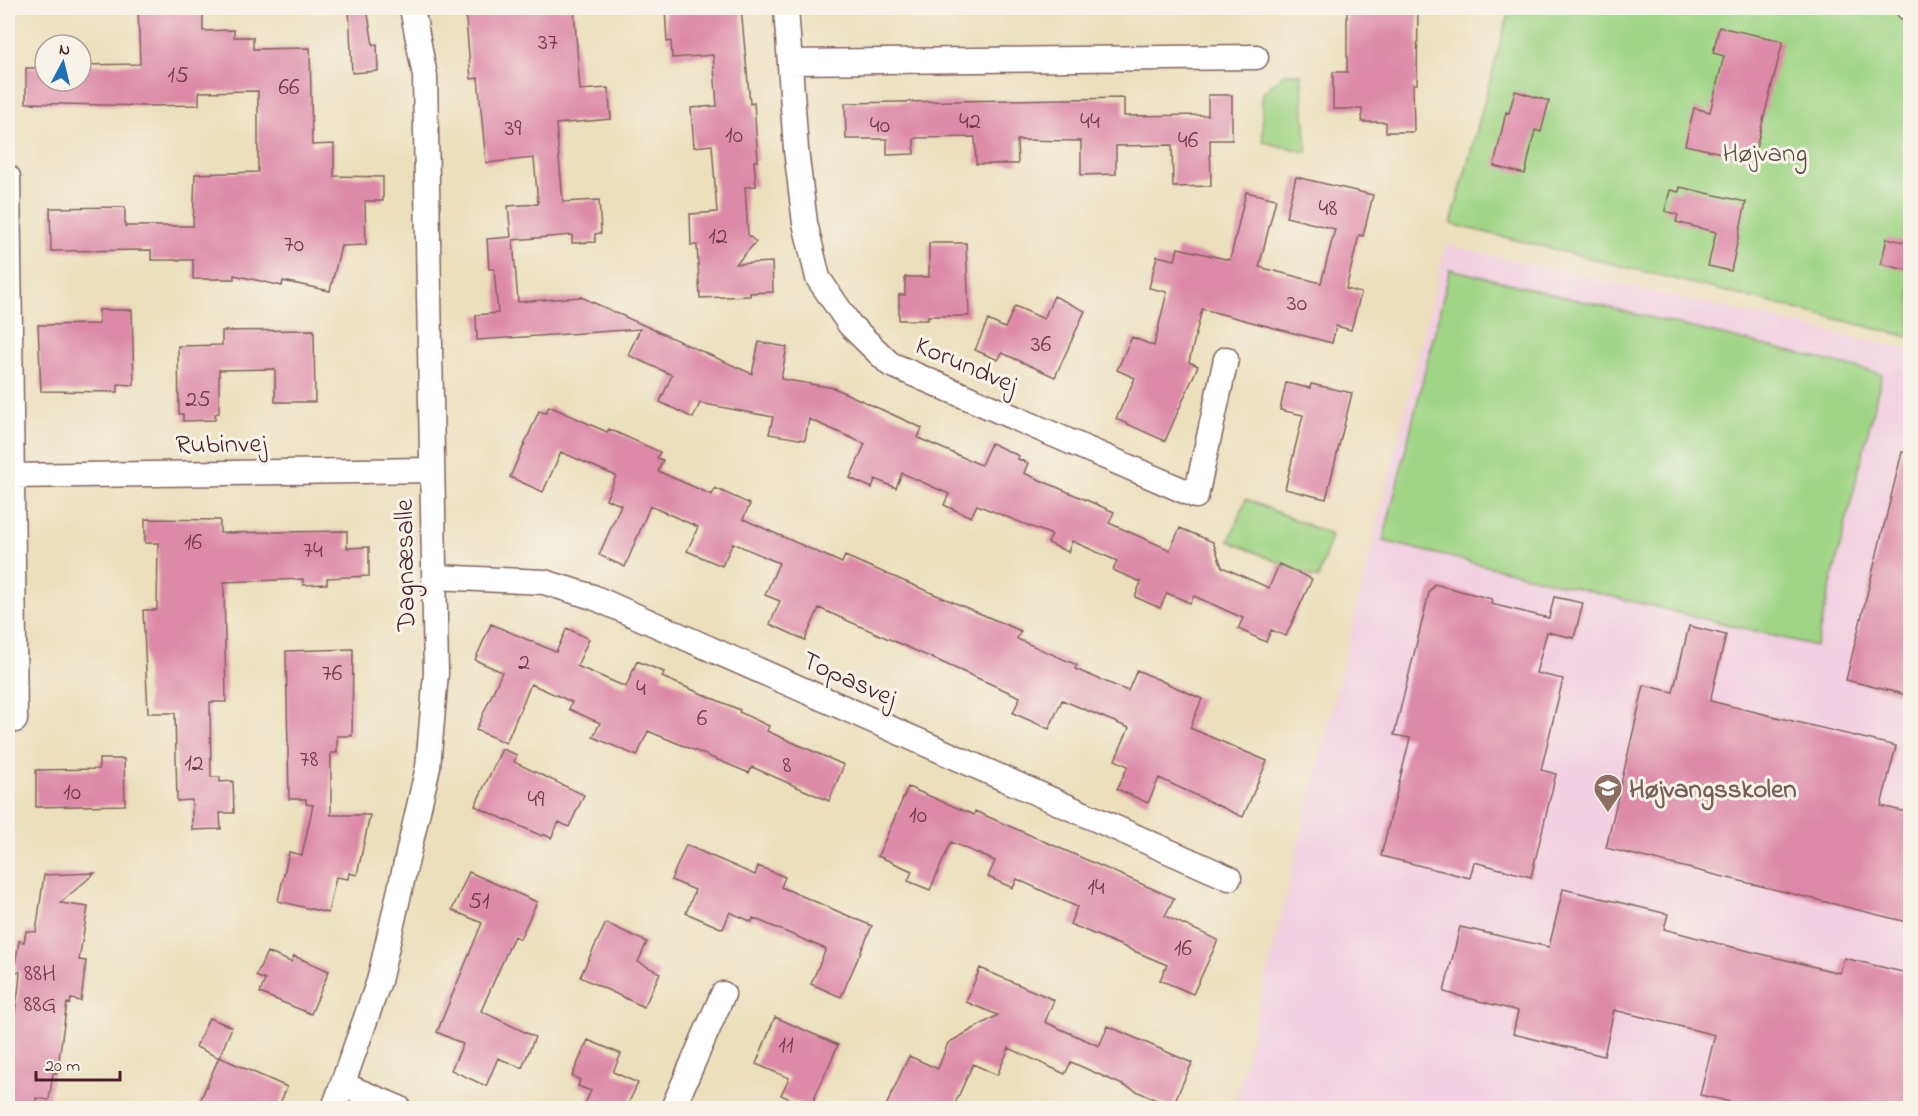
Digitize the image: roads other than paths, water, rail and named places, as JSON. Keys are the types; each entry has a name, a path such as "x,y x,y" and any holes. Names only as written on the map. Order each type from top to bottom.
{"street":[{"name":"Dagnæsalle","path":"334,1108 379,981 428,767 436,673 425,76 412,8"},
{"name":"Korundvej","path":"786,8 805,224 818,278 850,325 890,364 1196,496 1226,359"},
{"path":"790,62 1256,57"},
{"path":"8,177 10,476 15,720"},
{"name":"Rubinvej","path":"10,476 432,470"},
{"name":"Topasvej","path":"435,577 544,582 593,597 1229,878"},
{"path":"673,1108 723,994"},
{"path":"344,1085 399,1108"}],"place":[{"name":"Højvangsskolen","path":"1608,814"}],"park label":[{"name":"Højvang","path":"1765,152"}]}
